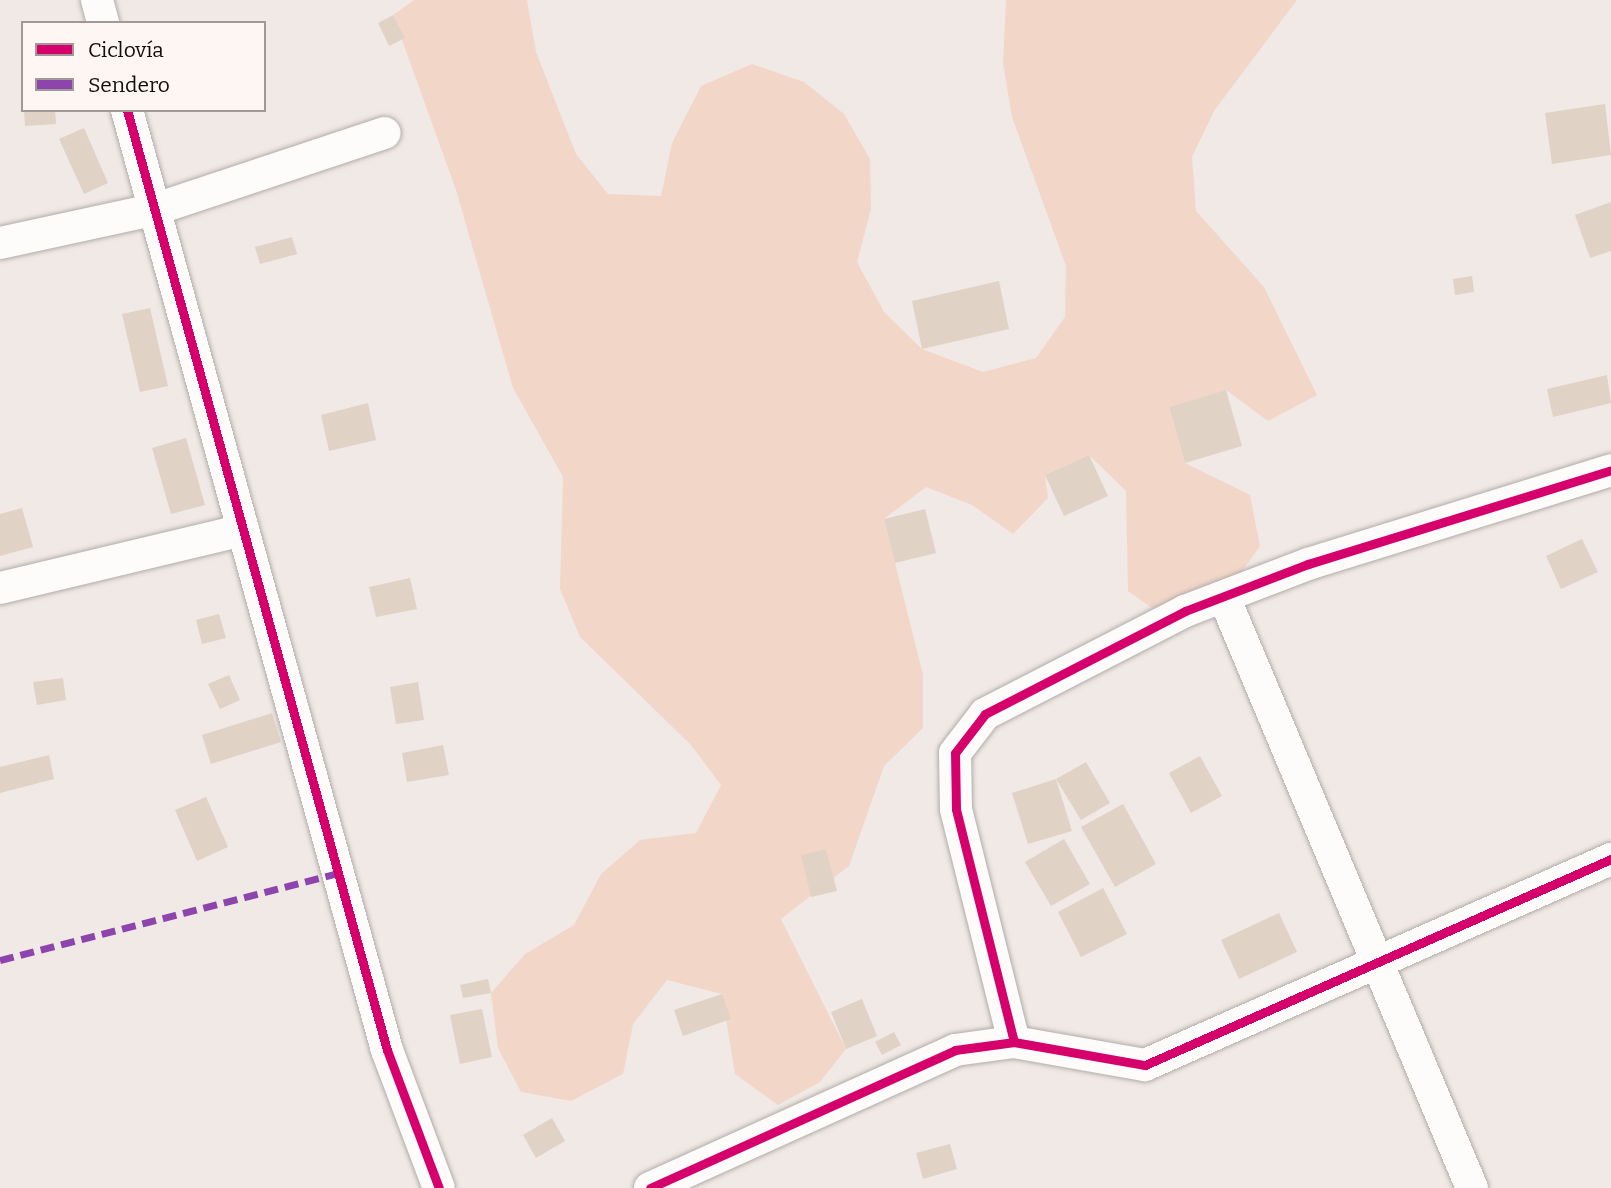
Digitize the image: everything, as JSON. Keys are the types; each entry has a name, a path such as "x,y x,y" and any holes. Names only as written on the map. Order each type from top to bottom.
{"street":[{"path":"97,0 102,21"},
{"path":"128,112 239,531 387,1050 439,1188"},
{"path":"0,243 153,210 386,133"},
{"path":"1014,1042 956,809 955,753 985,714 1224,597 1611,470"},
{"path":"0,588 239,531"},
{"path":"1224,597 1374,964 1472,1188"},
{"path":"650,1188 955,1050 1014,1042 1145,1065 1611,859"}],"shaded area":[{"path":"414,0 527,0 536,52 576,154 608,194 661,196 672,143 701,86 752,64 804,82 844,114 870,159 871,209 857,262 884,312 922,349 983,372 1036,358 1065,317 1066,266 1012,117 1003,63 1006,0 1297,0 1214,111 1192,157 1196,211 1264,287 1317,395 1268,421 1226,390 1169,408 1185,463 1250,495 1260,546 1231,587 1169,620 1128,591 1126,491 1089,455 1045,475 1048,498 1013,534 972,505 926,487 884,519 923,675 923,728 884,766 849,866 781,919 846,1049 820,1082 778,1105 735,1074 722,994 667,980 633,1024 623,1074 571,1101 521,1092 498,1048 491,993 525,954 574,925 601,874 640,840 696,833 721,785 691,745 580,637 560,589 563,477 513,388 456,190 393,15"}],"building":[{"path":"393,15 405,38 389,46 378,23"},
{"path":"1605,104 1611,155 1552,164 1545,113"},
{"path":"24,112 55,112 56,124 25,126"},
{"path":"84,128 108,183 84,194 59,139"},
{"path":"1611,202 1611,251 1590,258 1575,215"},
{"path":"292,237 297,254 260,264 255,247"},
{"path":"1472,276 1474,292 1455,295 1453,279"},
{"path":"999,281 1009,329 922,349 912,301"},
{"path":"150,308 168,386 140,392 122,314"},
{"path":"1607,375 1611,403 1553,417 1547,389"},
{"path":"1226,390 1242,446 1185,463 1169,407"},
{"path":"368,403 376,440 329,451 321,415"},
{"path":"186,438 205,505 171,514 152,448"},
{"path":"1089,455 1108,496 1064,516 1045,475"},
{"path":"22,508 33,547 0,556 0,514"},
{"path":"925,509 936,553 895,563 884,519"},
{"path":"1582,539 1598,572 1561,589 1546,556"},
{"path":"410,578 417,609 376,617 369,587"},
{"path":"219,614 226,638 202,644 196,620"},
{"path":"229,675 240,700 220,709 208,684"},
{"path":"63,678 66,700 37,705 33,682"},
{"path":"418,682 424,720 396,724 390,687"},
{"path":"272,713 281,742 211,764 202,735"},
{"path":"443,745 449,775 407,782 402,753"},
{"path":"49,755 54,779 0,793 0,767"},
{"path":"1200,756 1222,796 1191,813 1169,773"},
{"path":"1086,762 1110,803 1081,820 1056,779"},
{"path":"1056,779 1072,831 1028,844 1012,793"},
{"path":"206,797 228,847 197,861 175,810"},
{"path":"1123,804 1156,864 1115,887 1081,827"},
{"path":"1064,839 1090,884 1051,906 1025,862"},
{"path":"826,849 837,891 811,897 801,855"},
{"path":"1103,888 1127,934 1081,957 1058,912"},
{"path":"1279,913 1297,952 1239,979 1221,940"},
{"path":"488,979 491,993 463,998 460,985"},
{"path":"722,994 731,1019 683,1036 674,1010"},
{"path":"862,999 877,1036 846,1049 831,1012"},
{"path":"482,1009 492,1057 460,1064 450,1015"},
{"path":"894,1032 901,1045 882,1055 875,1042"},
{"path":"552,1118 565,1141 536,1158 523,1135"},
{"path":"950,1144 957,1169 923,1179 916,1153"}],"marked path":[{"path":"0,960 336,874"}],"cycle path":[{"path":"128,112 387,1050 439,1188"},
{"path":"1014,1042 956,809 955,753 985,714 1185,611 1308,564 1611,470"},
{"path":"650,1188 955,1050 1014,1042 1145,1065 1611,859"}]}
